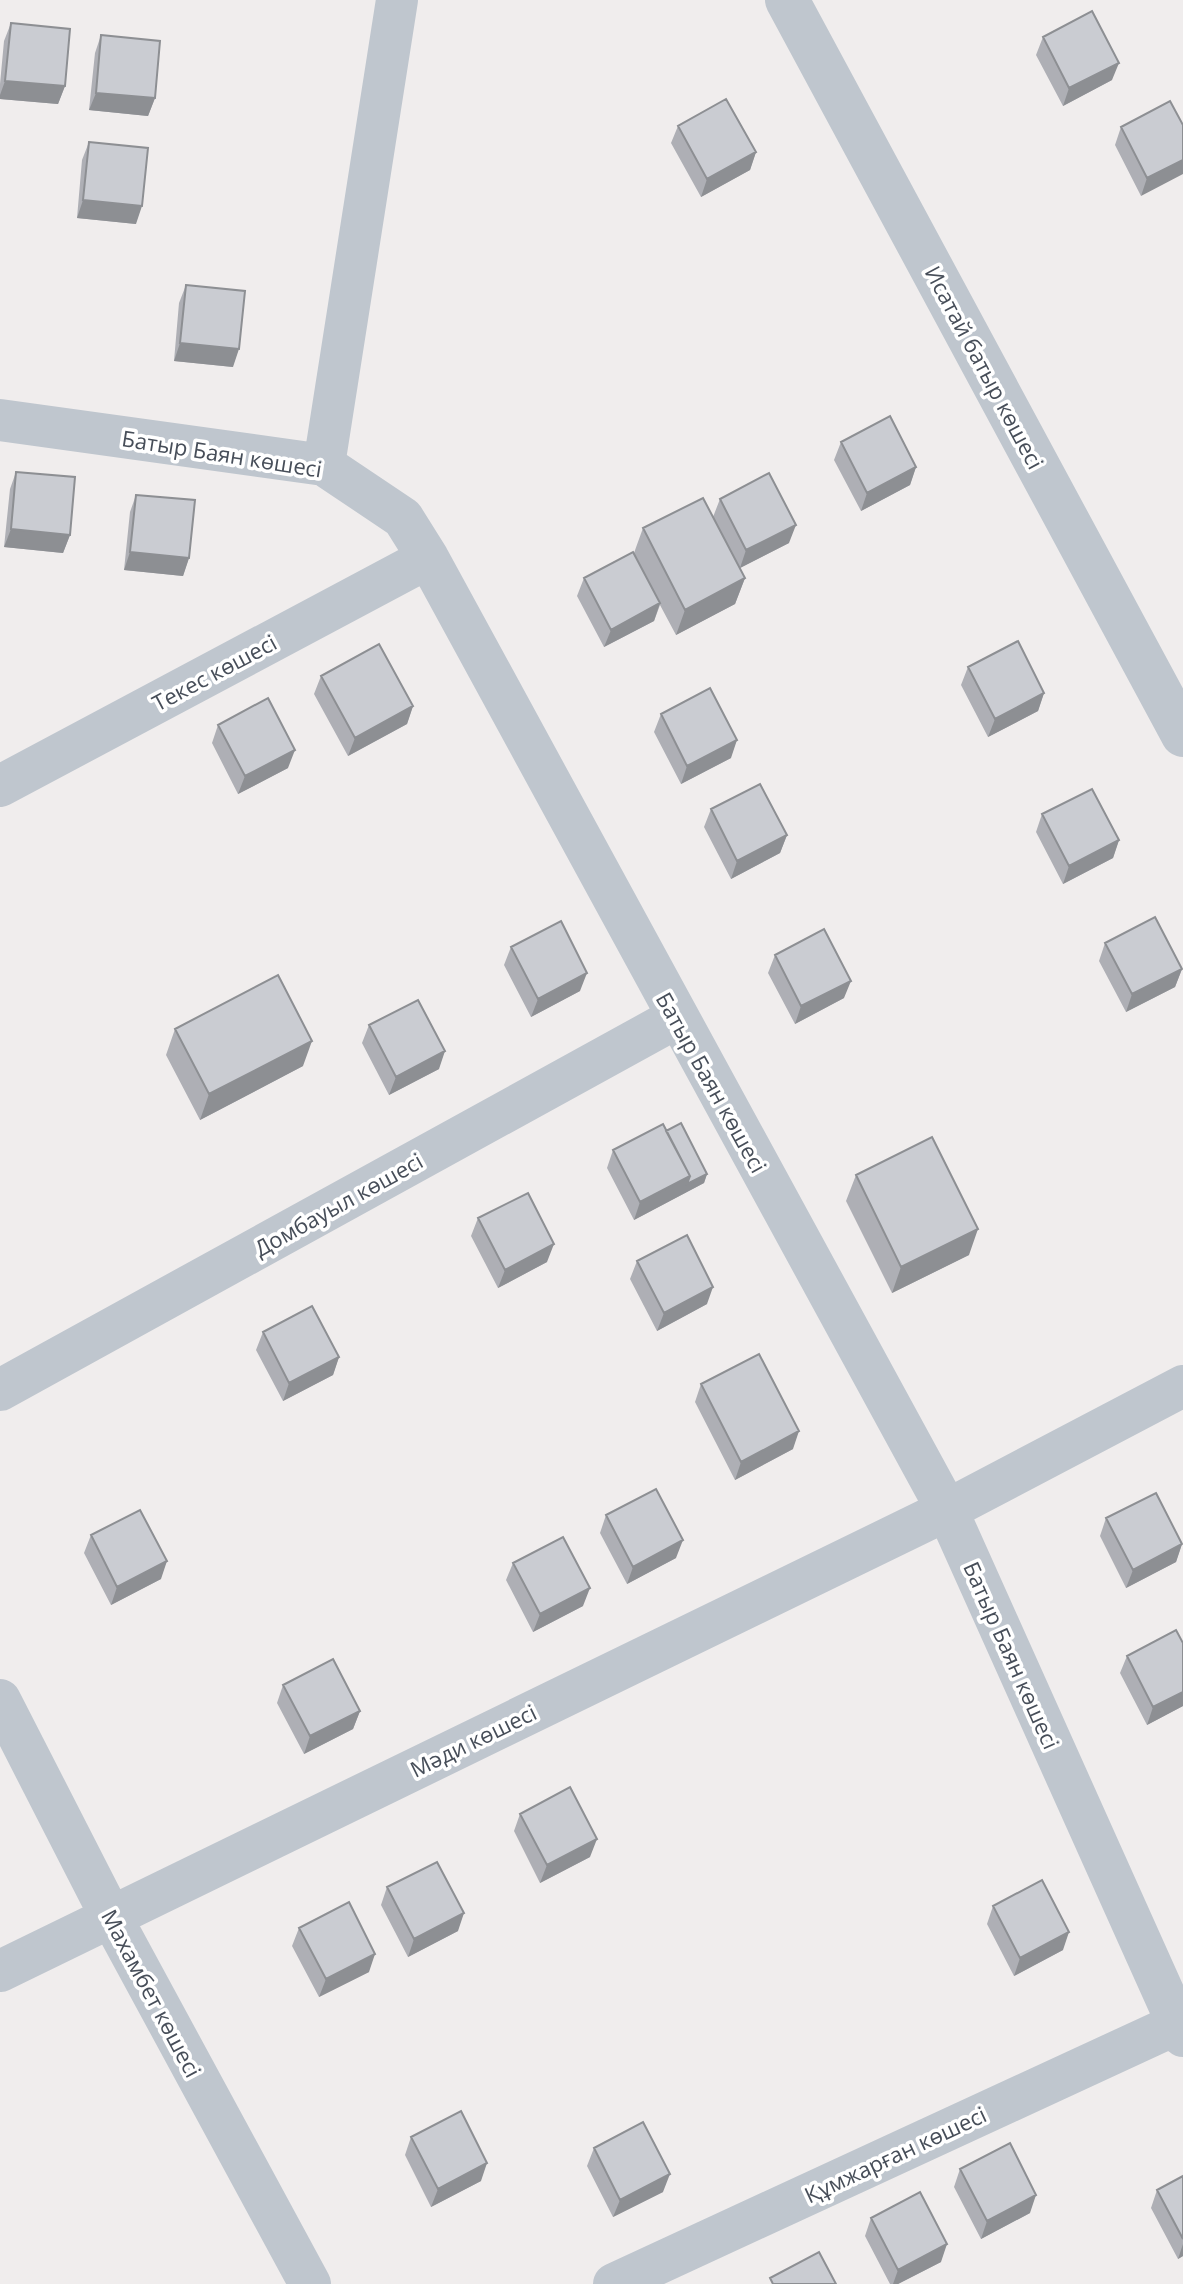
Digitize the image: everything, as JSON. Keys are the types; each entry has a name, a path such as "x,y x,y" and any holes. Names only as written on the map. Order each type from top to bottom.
{"street":[{"path":"324,465 397,0"},
{"name":"Исатай батыр көшесі","path":"787,0 1183,735"},
{"name":"Батыр Баян көшесі","path":"0,420 324,465 403,518 428,558 676,1018 947,1510 1180,2030"},
{"name":"Текес көшесі","path":"0,786 428,558"},
{"name":"Домбауыл көшесі","path":"0,1390 676,1018"},
{"name":"Мәди көшесі","path":"0,1971 947,1510 1183,1386"},
{"name":"Махамбет көшесі","path":"0,1700 110,1915 310,2284"},
{"name":"Құмжарған көшесі","path":"614,2284 1180,2030"}],"building":[{"path":"1092,11 1119,63 1069,88 1043,37"},
{"path":"11,23 70,29 65,86 5,81"},
{"path":"101,35 160,41 155,98 96,93"},
{"path":"726,99 756,152 707,179 678,126"},
{"path":"1170,101 1183,125 1183,160 1147,178 1121,127"},
{"path":"89,142 148,148 142,206 83,200"},
{"path":"186,285 245,291 239,349 180,343"},
{"path":"890,416 916,467 867,493 841,442"},
{"path":"16,472 75,477 70,535 11,529"},
{"path":"769,473 796,525 746,550 720,499"},
{"path":"136,495 195,500 189,558 130,552"},
{"path":"703,498 745,578 685,610 643,528"},
{"path":"633,552 660,603 611,630 584,578"},
{"path":"1018,641 1044,693 995,719 968,667"},
{"path":"379,644 413,706 355,738 321,676"},
{"path":"710,688 737,740 687,766 661,714"},
{"path":"268,698 295,750 245,776 218,725"},
{"path":"760,784 787,835 737,861 711,809"},
{"path":"1092,789 1119,840 1069,866 1042,814"},
{"path":"1155,917 1182,969 1132,994 1105,943"},
{"path":"561,921 587,973 538,999 511,947"},
{"path":"824,929 851,981 801,1006 775,955"},
{"path":"278,975 312,1041 209,1094 175,1029"},
{"path":"418,1000 445,1051 396,1077 369,1025"},
{"path":"681,1123 707,1174 687,1184 690,1176 666,1131"},
{"path":"663,1124 690,1176 640,1202 613,1150"},
{"path":"932,1137 978,1229 901,1267 856,1175"},
{"path":"528,1193 554,1244 505,1270 478,1218"},
{"path":"687,1235 713,1287 664,1313 637,1261"},
{"path":"312,1306 339,1357 289,1383 263,1332"},
{"path":"759,1354 799,1431 741,1462 701,1384"},
{"path":"656,1489 683,1540 633,1567 606,1515"},
{"path":"1156,1493 1182,1544 1133,1570 1106,1518"},
{"path":"140,1510 167,1561 117,1587 91,1535"},
{"path":"563,1537 590,1588 540,1614 513,1563"},
{"path":"1176,1630 1183,1643 1183,1692 1153,1707 1127,1656"},
{"path":"333,1659 360,1711 310,1736 283,1685"},
{"path":"570,1787 597,1839 547,1865 520,1814"},
{"path":"437,1862 464,1913 414,1939 387,1887"},
{"path":"1042,1880 1069,1932 1020,1958 993,1906"},
{"path":"349,1902 375,1954 326,1979 299,1928"},
{"path":"461,2111 487,2163 438,2189 411,2137"},
{"path":"643,2122 670,2174 620,2200 594,2148"},
{"path":"1010,2143 1036,2195 987,2221 960,2169"},
{"path":"1183,2176 1183,2239 1157,2190"},
{"path":"920,2192 947,2244 898,2270 871,2218"},
{"path":"819,2252 836,2284 773,2284 770,2278"}]}
